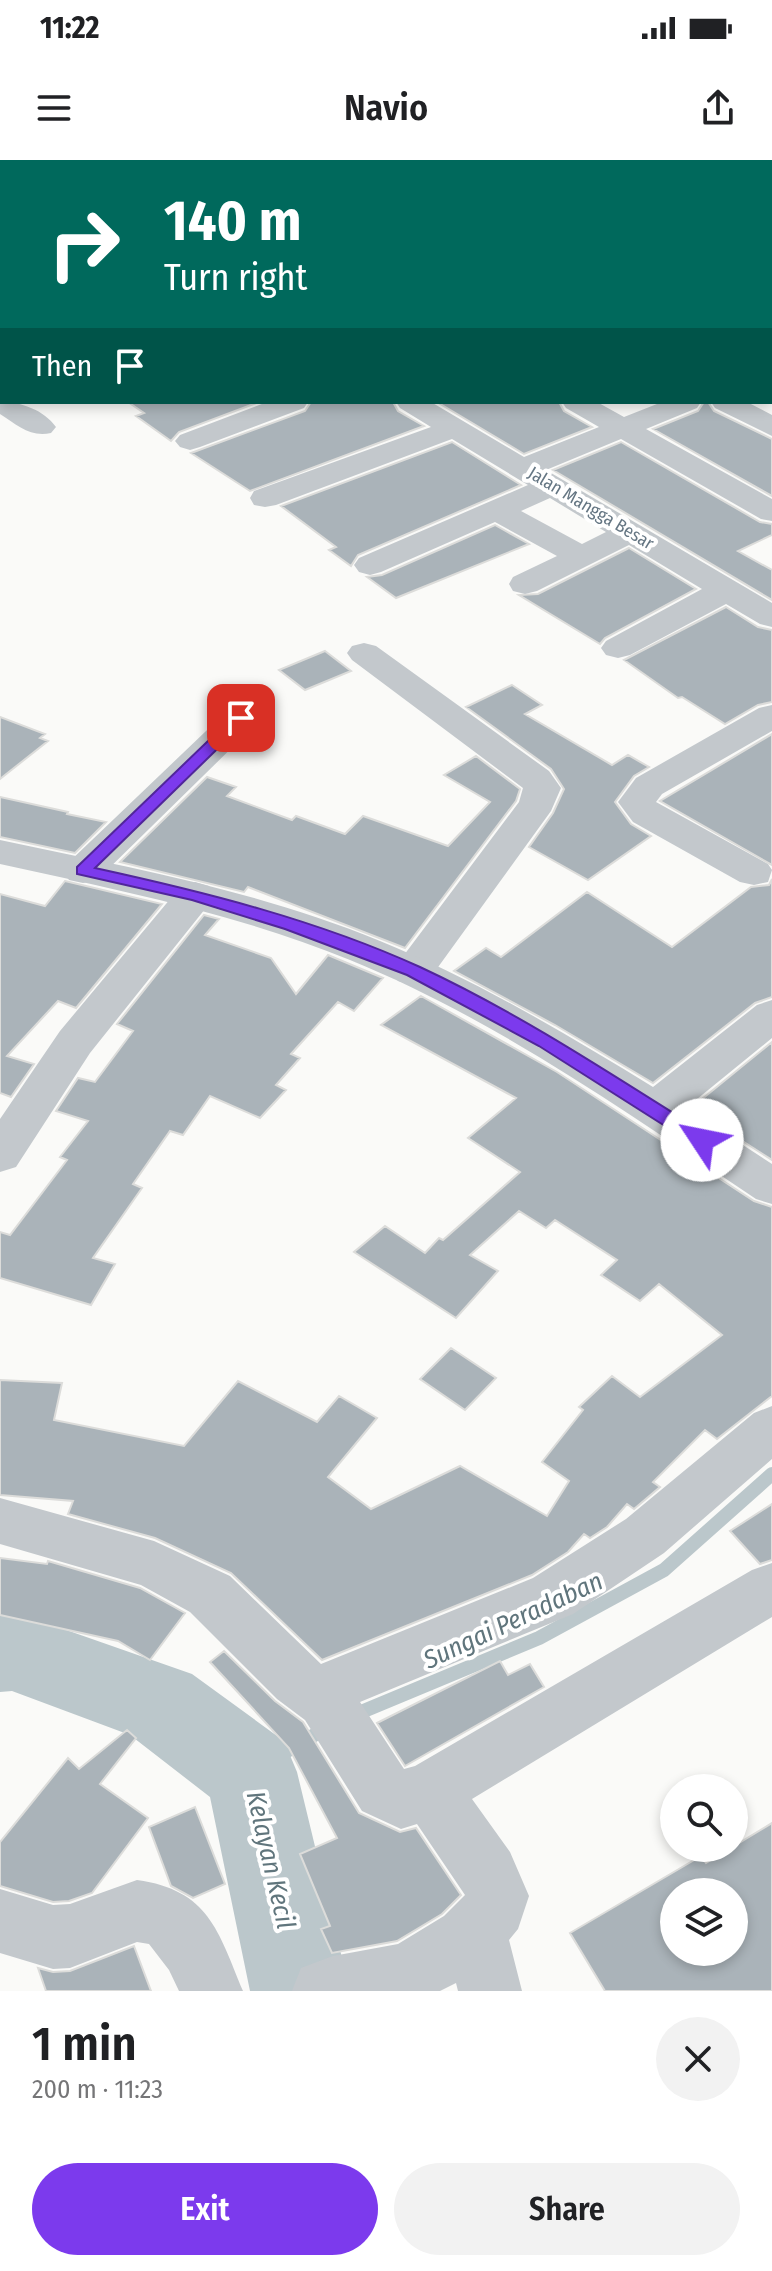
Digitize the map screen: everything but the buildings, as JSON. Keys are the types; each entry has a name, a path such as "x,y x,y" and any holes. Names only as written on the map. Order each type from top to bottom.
{"street":[{"path":"190,441 289,404"},
{"name":"Jalan Mangga Besar","path":"413,404 772,617"},
{"path":"580,404 772,512"},
{"path":"524,468 682,404"},
{"path":"729,404 772,427"},
{"path":"1,405 41,427"},
{"path":"265,498 455,428"},
{"path":"370,565 552,486"},
{"path":"496,510 581,556"},
{"path":"525,584 631,532"},
{"path":"618,648 726,590"},
{"path":"364,653 536,779 542,788 538,803 413,971"},
{"path":"766,871 646,814 637,802 649,786 772,716"},
{"path":"83,871 241,718"},
{"path":"0,852 195,895 291,925 413,971 546,1042 655,1109 772,1187"},
{"path":"0,1155 75,1042 195,895"},
{"path":"655,1109 772,1015"},
{"path":"332,1711 553,1596 645,1536 772,1428"},
{"path":"0,1521 154,1565 210,1594 332,1711 383,1790 401,1800 429,1791 772,1588"},
{"path":"335,1987 399,1975 457,1946 495,1910 498,1896 487,1875 429,1791"},
{"path":"0,1921 53,1937 70,1936 137,1911 157,1914 173,1923 192,1947 211,1991"},
{"path":"475,1932 490,1991"}],"waterway":[{"name":"Sungai Peradaban","path":"354,1715 539,1638 664,1570 772,1474"},
{"name":"Kelayan Kecil","path":"0,1652 12,1651 160,1704 251,1772 300,1991"},
{"name":"Sungai Peradaban","path":"251,1772 328,1727"}],"route":[{"path":"241,718 83,871 195,895 291,925 413,971 546,1042 702,1140"}]}
